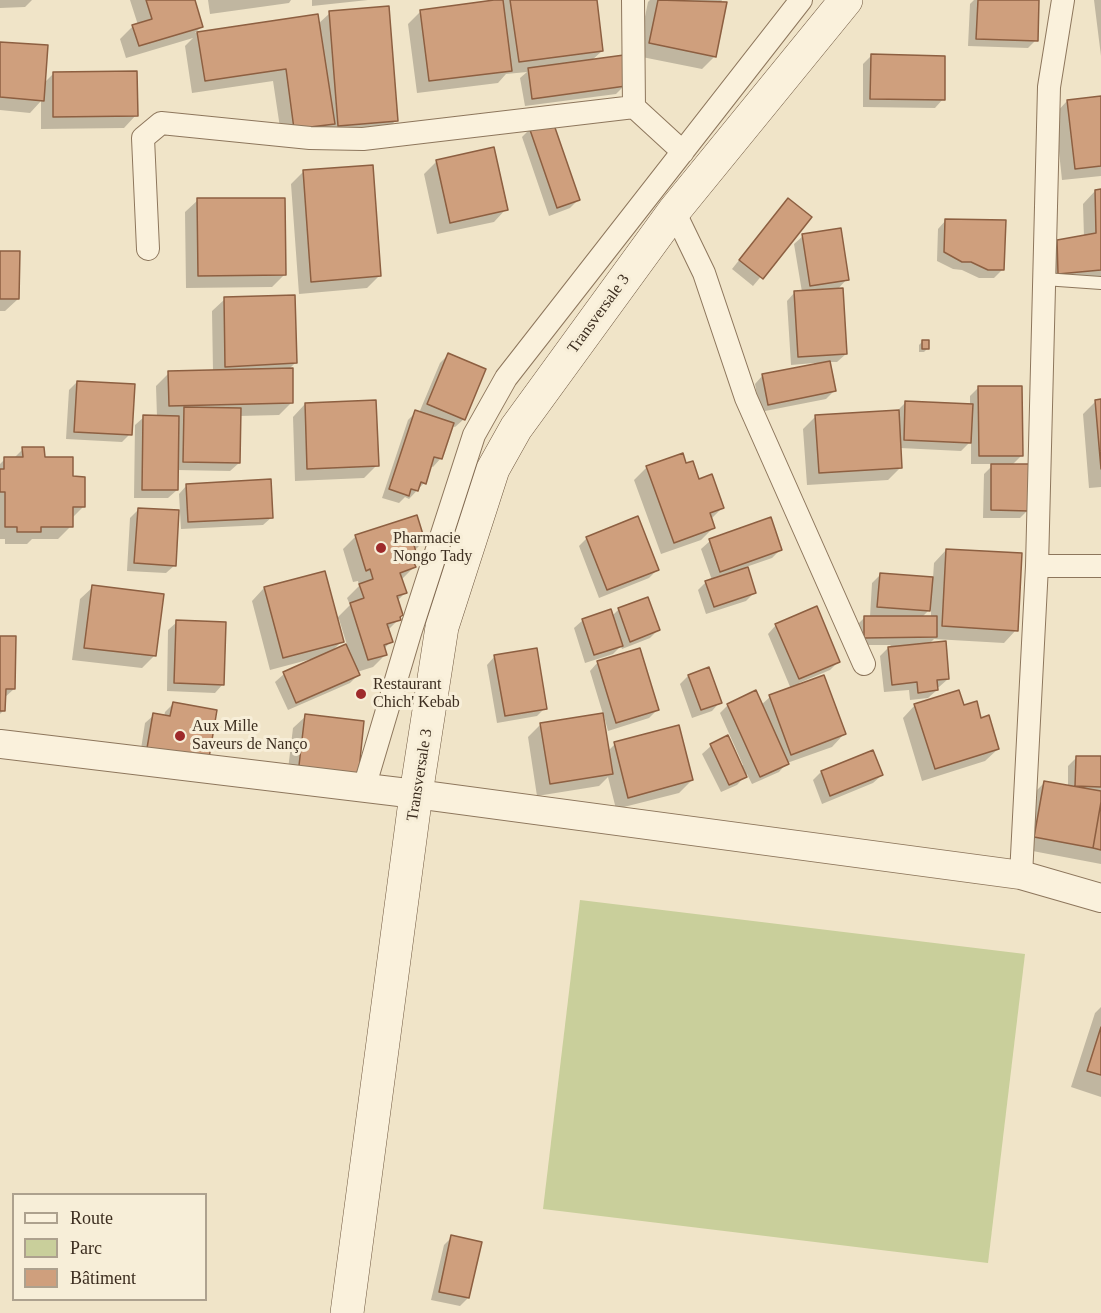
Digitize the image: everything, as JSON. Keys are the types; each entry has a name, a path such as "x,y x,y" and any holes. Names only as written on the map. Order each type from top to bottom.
{"main road":[{"name":"Transversale 3","path":"347,1313 416,795 442,627 493,469 516,428 674,211 846,0"}],"street":[{"path":"633,0 634,107 683,152"},
{"path":"364,788 410,633 474,435 506,378 801,0"},
{"path":"1020,875 1037,566 1049,87 1063,0"},
{"path":"148,249 143,138 161,123 310,138 363,139 634,107"},
{"path":"674,211 704,273 746,398 864,664"},
{"path":"1037,566 1101,566"},
{"path":"0,744 364,788 1020,875 1101,898"}],"lane":[{"path":"1044,279 1101,283"}],"green space":[{"path":"580,900 1025,954 988,1263 543,1209"}],"building":[{"path":"146,0 195,0 203,27 139,46 132,25 152,19"},
{"path":"503,0 512,71 429,81 420,10"},
{"path":"510,0 597,0 603,51 519,62"},
{"path":"658,0 727,2 716,57 649,43"},
{"path":"978,0 1039,0 1038,41 976,39"},
{"path":"389,6 398,121 338,126 329,11"},
{"path":"318,14 335,124 294,129 286,69 205,81 197,32"},
{"path":"0,42 48,45 44,101 0,97"},
{"path":"871,54 945,56 945,100 870,99"},
{"path":"624,55 626,86 532,99 528,68"},
{"path":"137,71 138,116 53,117 53,72"},
{"path":"1101,96 1101,166 1075,169 1067,100"},
{"path":"552,119 580,200 557,208 529,127"},
{"path":"494,147 508,210 450,223 436,160"},
{"path":"373,165 381,276 311,282 303,170"},
{"path":"1101,189 1101,270 1058,274 1057,240 1096,233 1095,190"},
{"path":"197,198 285,198 286,275 198,276"},
{"path":"788,198 812,217 763,279 739,260"},
{"path":"945,219 1006,220 1004,270 988,270 971,262 962,262 944,252"},
{"path":"841,228 849,280 810,286 802,234"},
{"path":"0,251 20,251 19,299 0,299"},
{"path":"843,288 847,354 798,357 794,291"},
{"path":"295,295 297,363 225,367 224,297"},
{"path":"922,340 929,340 929,349 922,349"},
{"path":"448,353 486,369 465,420 427,404"},
{"path":"830,361 836,391 768,405 762,374"},
{"path":"293,368 293,403 169,406 168,371"},
{"path":"77,381 135,384 132,435 74,432"},
{"path":"978,386 1022,386 1023,456 979,456"},
{"path":"1101,399 1101,469 1095,400"},
{"path":"376,400 379,466 307,469 305,403"},
{"path":"905,401 973,404 971,443 904,440"},
{"path":"184,407 241,408 240,463 183,462"},
{"path":"415,410 454,423 442,459 434,457 426,484 421,482 418,491 411,489 409,496 389,489"},
{"path":"899,410 902,468 819,473 815,415"},
{"path":"143,415 179,416 178,490 142,490"},
{"path":"22,447 44,447 45,457 73,457 73,476 85,477 85,507 73,507 73,527 41,527 41,532 17,532 17,527 5,527 5,492 0,492 0,469 4,469 4,457 23,457"},
{"path":"683,453 686,463 693,461 699,479 712,474 724,508 710,513 715,528 674,543 646,466"},
{"path":"991,464 1030,464 1029,511 991,510"},
{"path":"271,479 273,518 188,522 186,484"},
{"path":"138,508 179,510 176,566 134,563"},
{"path":"417,515 425,541 414,545 418,559 413,561 416,567 400,573 407,593 397,596 403,615 400,617 401,620 387,624 393,642 384,645 387,655 368,660 350,603 364,598 359,584 373,579 370,569 366,571 355,535"},
{"path":"638,516 659,570 607,590 586,537"},
{"path":"771,517 782,550 720,572 709,539"},
{"path":"946,549 1022,553 1018,631 942,626"},
{"path":"748,567 756,593 714,607 705,581"},
{"path":"325,571 344,642 283,658 264,587"},
{"path":"880,573 933,577 930,611 877,607"},
{"path":"92,585 164,594 156,656 84,648"},
{"path":"648,597 660,630 630,642 618,608"},
{"path":"817,606 840,662 799,679 775,624"},
{"path":"611,609 623,646 594,655 582,619"},
{"path":"864,616 937,616 937,637 864,638"},
{"path":"176,620 226,622 224,685 174,683"},
{"path":"0,636 16,636 15,689 6,689 5,711 0,711"},
{"path":"946,641 949,679 937,680 938,690 918,693 917,682 892,685 888,647"},
{"path":"346,644 360,675 296,703 283,672"},
{"path":"537,648 547,709 505,716 494,655"},
{"path":"640,648 659,710 616,723 597,661"},
{"path":"709,667 722,703 701,710 688,675"},
{"path":"824,675 846,734 791,755 769,695"},
{"path":"756,690 789,764 760,777 727,704"},
{"path":"959,690 964,705 977,701 981,718 989,715 999,749 935,769 914,704"},
{"path":"173,702 217,710 208,764 146,754 153,713 170,716"},
{"path":"603,713 613,774 550,784 540,723"},
{"path":"305,714 364,721 358,780 298,774"},
{"path":"679,725 693,780 628,798 614,742"},
{"path":"728,735 747,777 729,785 710,744"},
{"path":"873,750 883,775 830,796 821,771"},
{"path":"1076,756 1101,756 1101,787 1075,786"},
{"path":"1044,781 1101,791 1093,848 1034,837"},
{"path":"1101,802 1101,850 1093,848"},
{"path":"1101,1027 1101,1075 1087,1071"},
{"path":"451,1235 482,1242 469,1298 439,1292"}],"place":[{"name":"Pharmacie Nongo Tady","path":"381,548"},
{"name":"Restaurant Chich' Kebab","path":"361,694"},
{"name":"Aux Mille Saveurs de Nanço","path":"180,736"}]}
